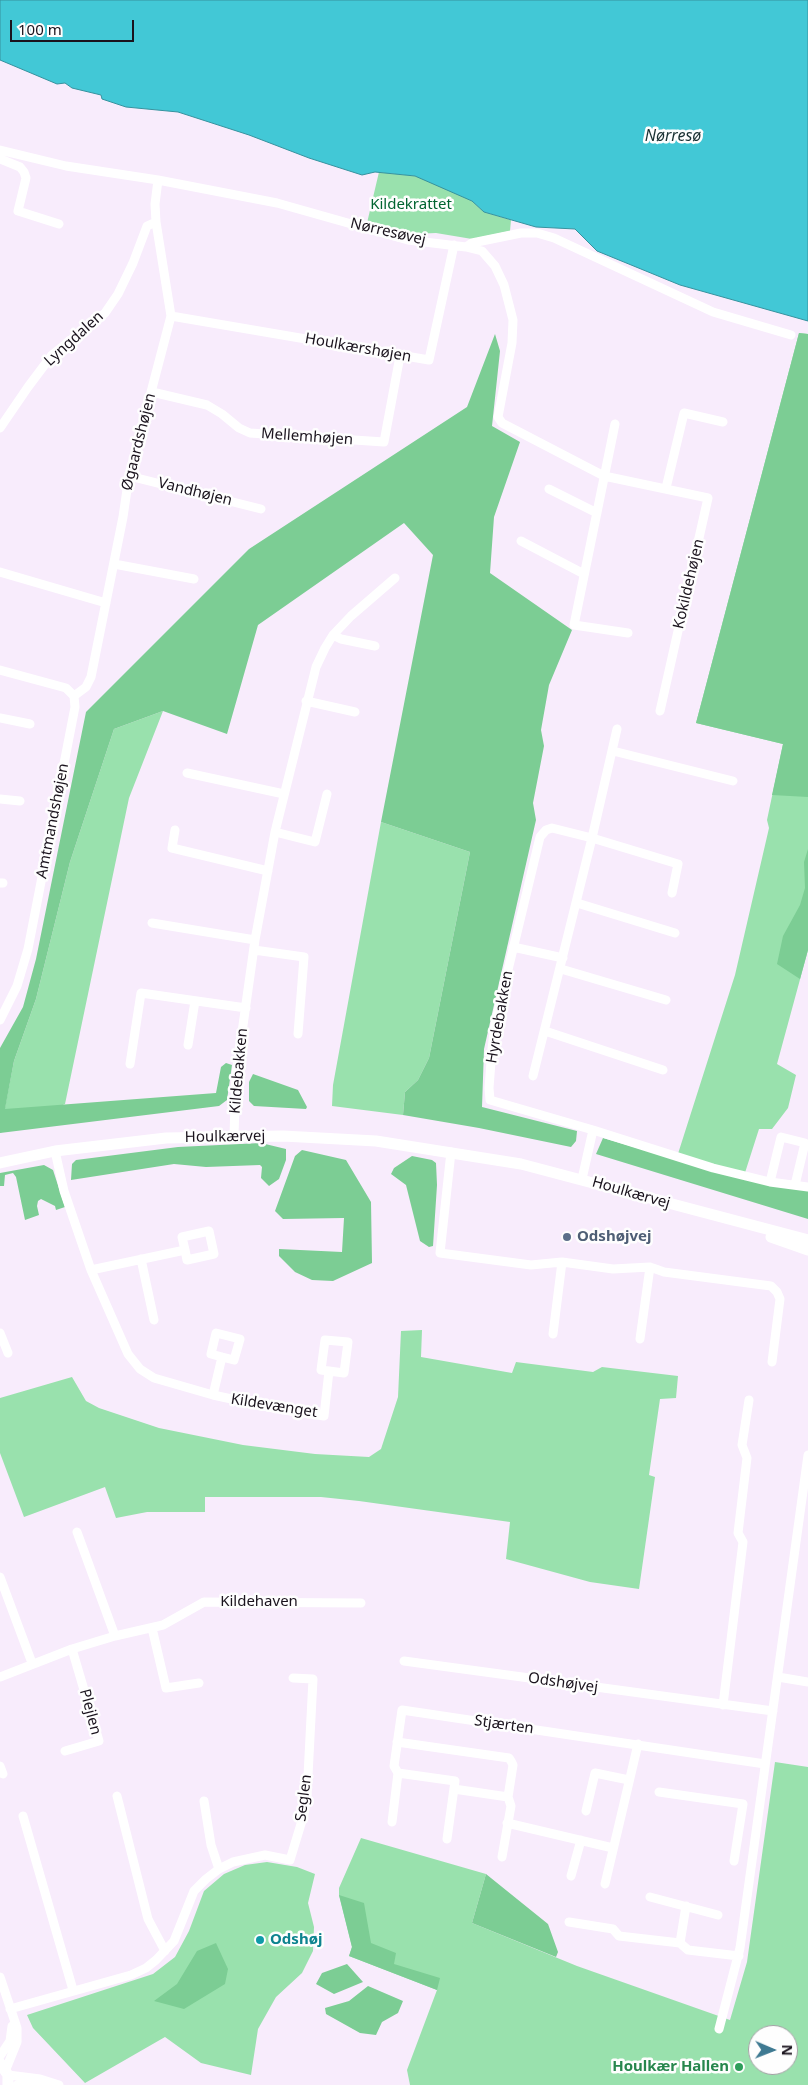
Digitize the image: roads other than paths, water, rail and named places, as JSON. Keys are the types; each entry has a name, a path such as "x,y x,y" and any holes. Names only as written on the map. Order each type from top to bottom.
{"street":[{"name":"Nørresøvej","path":"0,150 66,166 158,180 277,203 408,240 466,247 472,243 510,235 537,233 554,238 713,312 791,336"},
{"path":"0,159 20,166 24,172 26,178 18,211 59,224"},
{"name":"Øgaardshøjen","path":"74,696 86,687 91,677 114,564 129,476 171,316 156,222 155,204 158,180"},
{"name":"Lyngdalen","path":"0,428 52,356 105,313 118,294 133,263 146,226 156,222"},
{"name":"Houlkærshøjen","path":"171,316 429,360 454,245"},
{"name":"Kokildehøjen","path":"466,247 482,251 495,266 504,285 513,320 512,343 498,417 502,423 604,476 708,498 660,711"},
{"name":"Mellemhøjen","path":"152,392 208,405 239,428 250,433 384,442 400,356"},
{"path":"666,488 684,413 723,422"},
{"path":"615,424 574,625 628,633"},
{"name":"Vandhøjen","path":"129,476 261,509"},
{"path":"549,489 597,513"},
{"path":"521,541 584,574"},
{"path":"114,564 194,579"},
{"path":"0,572 106,603"},
{"name":"Kildebakken","path":"234,1135 236,1075 255,940 275,832 306,701 316,667 324,648 333,635 351,616 395,578"},
{"path":"333,635 341,639 375,646"},
{"path":"0,670 66,688 74,696"},
{"name":"Amtmandshøjen","path":"0,1020 17,986 28,949 75,707 74,696"},
{"path":"306,701 355,712"},
{"path":"0,718 30,724"},
{"path":"533,1076 577,903 617,729"},
{"path":"613,751 733,781"},
{"path":"187,773 284,794"},
{"path":"275,832 315,842 327,794"},
{"path":"0,799 20,801"},
{"name":"Hyrdebakken","path":"672,893 678,864 592,838 552,828 546,830 540,837 495,1024 490,1100 713,1168 770,1182 808,1187"},
{"path":"175,830 172,848 268,871"},
{"path":"577,903 675,933"},
{"path":"152,923 255,940"},
{"path":"513,947 563,958"},
{"path":"254,950 304,956 298,1034"},
{"path":"561,969 666,1000"},
{"name":"Kildebakken","path":"130,1064 141,993 246,1008"},
{"path":"188,1045 196,1001"},
{"path":"545,1031 663,1070"},
{"path":"582,1179 593,1130"},
{"name":"Houlkærvej","path":"0,1163 55,1151 166,1138 234,1135 376,1141 521,1164 808,1240"},
{"path":"770,1182 781,1137 806,1143 795,1185"},
{"name":"Kildevænget","path":"55,1151 64,1191 91,1270 128,1354 136,1366 154,1378 213,1395 278,1409 324,1416 329,1372"},
{"path":"451,1152 440,1253 531,1265 562,1262 613,1269 650,1267 664,1272 771,1286 777,1292 780,1299 772,1362"},
{"name":"Houlkærvej","path":"723,1219 808,1250"},
{"path":"91,1270 185,1250"},
{"path":"141,1259 154,1320"},
{"path":"553,1334 562,1262"},
{"path":"640,1339 650,1267"},
{"path":"0,1333 8,1353"},
{"name":"Kildevænget","path":"213,1395 222,1357"},
{"path":"723,1705 743,1542 738,1533 747,1458 742,1445 749,1400"},
{"path":"719,2028 739,1956 754,1839 806,1486 808,1455"},
{"path":"77,1532 115,1636"},
{"path":"0,1577 32,1663"},
{"name":"Kildehaven","path":"152,1628 163,1625 204,1602 361,1603"},
{"path":"0,1677 72,1649 115,1636 152,1628 166,1688 198,1682"},
{"name":"Plejlen","path":"65,1750 99,1741 72,1649"},
{"name":"Odshøjvej","path":"404,1661 773,1711"},
{"path":"778,1677 808,1682"},
{"name":"Seglen","path":"11,2011 73,1990 131,1975 146,1968 174,1941 194,1891 219,1869 233,1862 265,1855 290,1860 302,1823 307,1795 313,1679 294,1678"},
{"name":"Stjærten","path":"392,1822 398,1773 394,1766 402,1710 766,1764"},
{"path":"397,1742 509,1758 513,1765 508,1797 510,1806 502,1857"},
{"path":"605,1884 638,1744"},
{"path":"586,1811 595,1772 629,1780"},
{"path":"398,1773 455,1781 447,1839"},
{"path":"454,1789 508,1797"},
{"path":"659,1792 743,1804 734,1862"},
{"path":"117,1796 148,1919 165,1951"},
{"path":"204,1801 211,1845 219,1869"},
{"path":"23,1816 73,1990"},
{"path":"507,1823 614,1848"},
{"path":"738,1837 754,1839"},
{"path":"572,1876 581,1840"},
{"path":"650,1897 718,1915"},
{"path":"680,1943 686,1906"},
{"path":"569,1922 613,1929 620,1936 680,1943 688,1950 739,1956"},
{"path":"0,1977 17,2028 16,2042 5,2073 59,2085"},
{"path":"0,2056 10,2040 11,2011"},
{"path":"17,2085 47,2082"}],"water":[{"name":"Nørresø","path":"0,0 808,0 808,321 680,285 597,251 575,229 536,227 484,212 472,201 415,176 375,172 362,175 178,112 126,107 102,99 101,95 72,88 65,83 57,84 0,60"}],"place":[{"name":"Odshøjvej","path":"567,1237"},
{"name":"Odshøj","path":"260,1940"},
{"name":"Houlkær Hallen","path":"739,2067"}],"park label":[{"name":"Kildekrattet","path":"411,205"}]}
